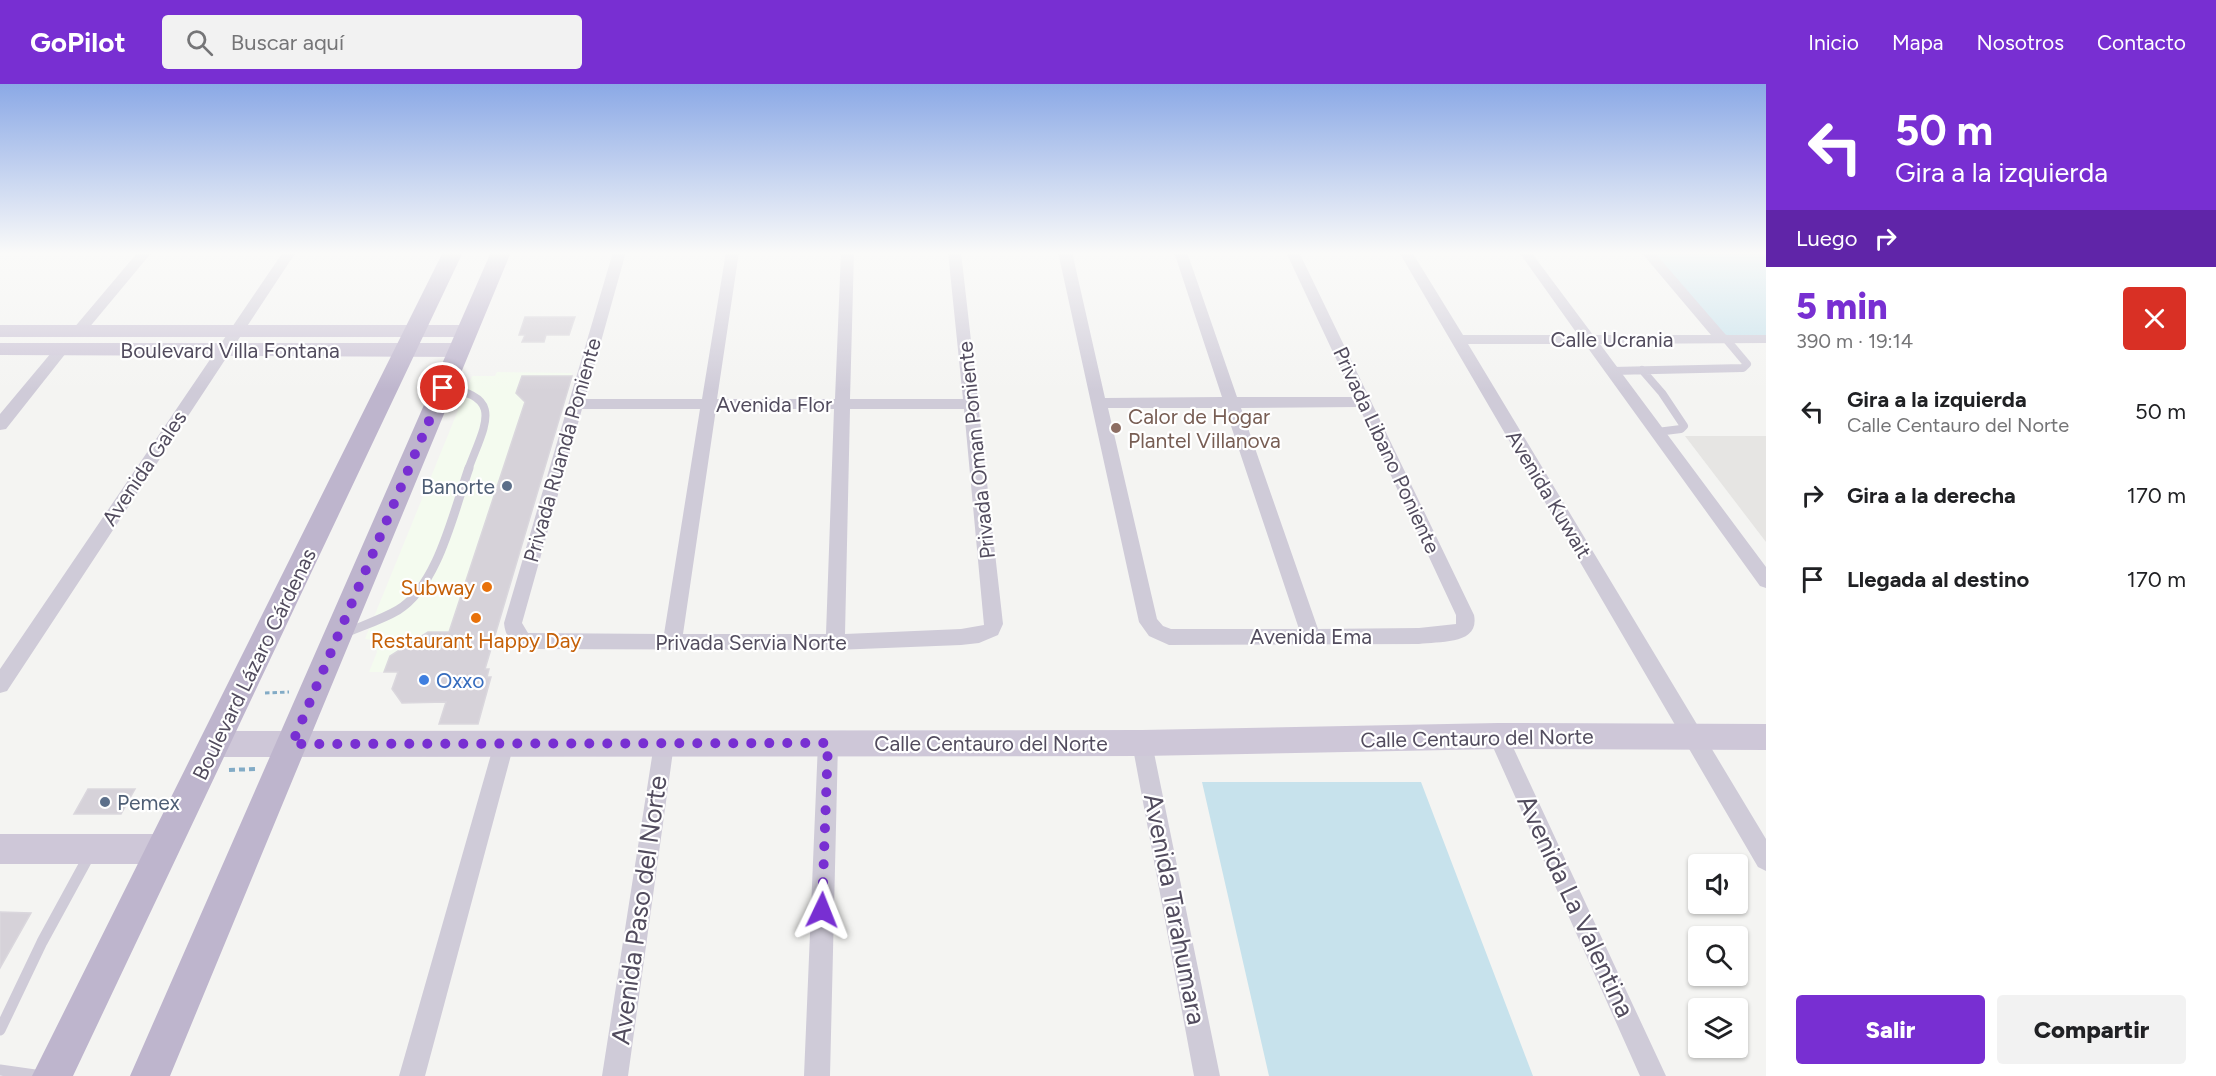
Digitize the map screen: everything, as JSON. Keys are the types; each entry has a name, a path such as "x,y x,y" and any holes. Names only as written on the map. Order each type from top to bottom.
{"main road":[{"name":"Boulevard Lázaro Cárdenas","path":"52,1076 241,693 431,298"},
{"path":"150,1076 481,298"}],"street":[{"path":"78,332 106,298"},
{"name":"Avenida Gales","path":"0,685 258,298"},
{"name":"Privada Ruanda Poniente","path":"516,615 606,298"},
{"path":"672,642 725,298"},
{"path":"835,642 846,298"},
{"name":"Privada Oman Poniente","path":"960,298 993,613"},
{"path":"1075,298 1099,403 1365,402"},
{"path":"1196,298 1311,636"},
{"name":"Privada Libano Poniente","path":"1315,298 1465,615"},
{"name":"Avenida Kuwait","path":"1433,298 1766,860"},
{"path":"1560,298 1766,581"},
{"path":"1688,298 1724,339"},
{"name":"Boulevard Villa Fontana","path":"0,331 236,331 411,340 463,340"},
{"name":"Calle Ucrania","path":"1457,340 1766,339"},
{"name":"Boulevard Villa Fontana","path":"0,349 223,350 411,340"},
{"path":"0,425 61,350"},
{"name":"Avenida Ema","path":"1099,403 1148,622 1156,631 1169,637 1444,635 1460,632 1467,626 1465,615"},
{"name":"Avenida Flor","path":"575,404 972,404"},
{"name":"Privada Servia Norte","path":"516,615 514,631 523,641 835,642 940,639 979,635 991,630 993,613"},
{"name":"Calle Centauro del Norte","path":"209,757 286,757 504,744 1142,742 1498,736 1766,737"},
{"name":"Avenida La Valentina","path":"1498,736 1653,1076"},
{"name":"Avenida Tarahumara","path":"1142,742 1207,1076"},
{"path":"817,1076 828,743"},
{"path":"412,1076 504,744"},
{"name":"Avenida Paso del Norte","path":"615,1076 664,744"},
{"path":"0,849 163,849"}],"lane":[{"path":"1612,371 1743,368 1747,364 1724,339"},
{"path":"1642,370 1662,393 1684,426 1681,429 1657,432"},
{"path":"338,636 363,627 399,609 418,591 434,566 486,417 484,402 477,396 443,388"},
{"path":"0,1030 42,942 93,849"},
{"path":"0,1070 22,1075 42,1076"}],"path":[{"path":"241,693 314,692"},
{"path":"209,757 286,757"}],"shaded area":[{"path":"1689,298 1766,298 1766,338 1724,339"},
{"path":"497,372 572,373 484,672 369,672 377,652 374,640 365,639 472,376 495,376"},
{"path":"1685,436 1766,436 1766,542"},
{"path":"1202,782 1421,782 1533,1076 1269,1076"}],"building":[{"path":"525,317 575,317 569,335 546,335 544,342 522,342 525,335 519,335"},
{"path":"522,376 572,376 485,669 489,669 487,677 491,677 478,724 439,724 446,702 402,703 392,689 398,672 384,672 390,656 428,632 449,632 525,402 516,393"},
{"name":"Pemex","path":"88,789 135,789 121,814 74,814"},
{"path":"0,912 31,913 0,968"}],"place":[{"name":"Calor de Hogar Plantel Villanova","path":"1116,428"},
{"name":"Banorte","path":"507,486"},
{"name":"Subway","path":"487,587"},
{"name":"Restaurant Happy Day","path":"476,618"},
{"name":"Oxxo","path":"424,680"},
{"name":"Pemex","path":"105,802"}],"route":[{"path":"443,388 292,744 828,743 822,910"}]}
